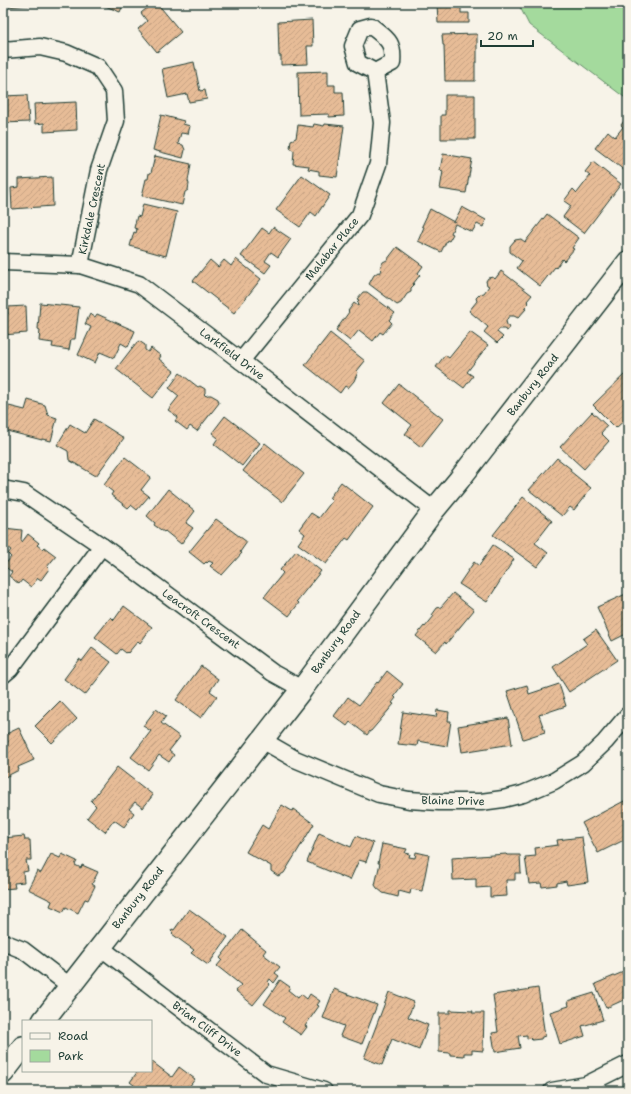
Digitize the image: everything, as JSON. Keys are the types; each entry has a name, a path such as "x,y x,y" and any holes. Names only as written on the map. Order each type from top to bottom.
{"street":[{"name":"Kirkdale Crescent","path":"3,50 40,47 66,54 98,68 114,91 116,121 99,170 80,264"},
{"name":"Malabar Place","path":"241,361 360,216 378,164 382,123 375,72"},
{"name":"Larkfield Drive","path":"3,262 80,264 138,284 241,361 434,510"},
{"name":"Banbury Road","path":"44,1020 302,689 434,510 459,480 628,262"},
{"name":"Leacroft Crescent","path":"3,489 24,493 102,546 273,673 302,689"},
{"path":"3,675 10,669 102,546"},
{"name":"Blaine Drive","path":"262,740 295,759 380,794 409,800 481,802 523,794 554,781 583,763 605,742 628,715"},
{"path":"3,942 23,950 70,986"},
{"name":"Brian Cliff Drive","path":"100,947 266,1074 324,1091"},
{"path":"3,1073 22,1048"},
{"path":"552,1091 586,1085 628,1064"}],"green space":[{"path":"518,3 628,3 628,100 529,25"}],"building":[{"path":"3,3 30,3 30,5 6,7"},
{"path":"38,3 63,3 63,4 38,6"},
{"path":"98,3 124,3 120,12"},
{"path":"153,3 157,3 181,32 157,52 138,29 147,21 141,13"},
{"path":"437,3 473,3 473,6 461,6 461,13 469,13 469,23 438,23"},
{"path":"312,20 313,46 307,46 308,64 281,65 281,56 279,56 278,22"},
{"path":"477,34 475,81 445,81 444,45 442,35"},
{"path":"194,62 200,91 205,90 207,99 189,102 187,94 168,98 162,69"},
{"path":"328,71 328,85 335,85 335,92 343,92 344,116 329,117 329,114 299,115 298,72"},
{"path":"27,95 29,122 3,123 3,96"},
{"path":"445,95 475,95 475,139 441,139 441,115 445,115"},
{"path":"76,102 77,130 44,132 44,123 35,124 34,104"},
{"path":"161,115 184,121 183,124 190,126 188,134 181,133 178,144 183,145 185,150 183,158 153,150"},
{"path":"628,116 628,165 624,170 595,148 608,131 615,137 623,127 621,125"},
{"path":"314,124 324,126 325,124 344,126 337,177 319,175 319,171 308,169 309,166 293,164 294,151 290,148 291,140 296,138 298,125 313,127"},
{"path":"443,154 472,159 466,193 440,189 443,171 440,170"},
{"path":"155,156 191,164 188,190 185,192 182,205 142,196 146,179 148,179 149,173 151,173"},
{"path":"593,162 621,184 584,233 563,217 571,206 564,201 573,189 577,193 590,176 585,172"},
{"path":"302,175 330,195 316,216 311,212 300,227 276,210"},
{"path":"52,177 53,206 12,209 11,188 19,187 19,179"},
{"path":"143,204 177,212 166,256 130,246 134,232 136,233 137,229 134,228 137,216 140,217"},
{"path":"462,207 486,220 483,227 477,224 472,232 455,224 451,233 453,234 449,241 447,240 441,252 418,241 424,227 422,226 430,209 454,222"},
{"path":"547,214 579,238 572,248 574,249 564,261 562,259 540,286 517,268 522,261 510,252 510,246 515,240 521,239 525,242"},
{"path":"273,227 291,239 278,257 271,252 265,261 271,265 265,273 241,256 262,228 269,233"},
{"path":"397,247 423,266 418,273 420,275 411,288 411,292 407,294 401,303 397,305 369,284 374,275 378,272 380,273 382,270 380,268 383,262 387,260"},
{"path":"236,259 261,279 234,313 193,281 210,260 218,267 224,260 231,266"},
{"path":"501,271 532,295 527,301 529,303 524,308 526,309 518,318 509,316 506,321 507,325 510,327 507,331 504,329 499,329 497,332 503,337 497,343 484,332 488,327 469,311 477,301 476,298 480,294 484,293 489,286 487,285 486,281 488,278 493,277 495,279"},
{"path":"363,292 367,292 395,313 389,320 392,323 383,334 380,332 373,341 359,330 350,341 336,330 354,303 358,306 359,303 357,302 359,300 357,299"},
{"path":"40,303 79,307 75,339 71,339 69,350 52,347 53,343 39,341 40,330 38,329"},
{"path":"26,306 27,333 3,335 3,314 8,314 7,307"},
{"path":"90,314 95,317 97,314 135,331 128,347 121,343 114,358 100,352 95,363 78,355 91,327 85,324"},
{"path":"470,332 488,345 467,372 473,376 464,388 436,367 445,355 449,358"},
{"path":"330,333 365,361 357,371 358,372 354,381 348,388 345,386 340,393 305,365"},
{"path":"139,341 145,345 145,350 148,352 151,348 161,356 159,359 174,371 153,398 116,369"},
{"path":"627,372 628,417 616,428 593,405"},
{"path":"180,373 198,387 200,386 205,389 204,394 206,396 211,395 218,399 219,403 197,431 190,426 187,430 175,421 178,417 168,410 179,396 169,388"},
{"path":"399,384 443,419 421,447 405,434 412,425 384,403"},
{"path":"28,400 45,405 48,415 57,418 51,441 3,430 9,406 25,410"},
{"path":"592,412 607,426 601,433 609,441 584,469 560,447"},
{"path":"225,416 260,443 242,466 214,444 218,438 212,433"},
{"path":"94,419 124,438 96,476 69,460 68,451 57,445 70,424 85,433"},
{"path":"265,443 304,474 282,502 243,471"},
{"path":"125,457 151,477 141,490 149,496 137,510 131,505 128,508 111,495 113,492 104,485"},
{"path":"557,458 591,488 574,510 570,507 562,516 529,490"},
{"path":"341,482 373,507 349,540 346,538 326,564 298,544 305,534 299,529 311,513 319,518 332,501 329,498"},
{"path":"168,489 195,511 186,523 193,528 181,544 165,531 164,532 154,525 155,523 147,516"},
{"path":"523,497 552,521 535,543 548,553 537,567 493,535"},
{"path":"216,519 247,542 240,552 242,553 222,575 210,566 213,563 209,561 204,564 189,552"},
{"path":"4,528 22,530 22,542 28,534 39,543 37,545 42,549 44,547 56,556 47,567 49,569 41,580 38,578 31,587 22,580 19,584 9,576 12,572 4,566 11,557 8,554 11,550 3,547"},
{"path":"493,545 514,559 487,602 459,584 474,562 479,566"},
{"path":"296,551 321,571 297,601 299,603 289,616 264,597 283,573 280,570"},
{"path":"453,593 474,610 446,644 445,642 436,652 416,636 434,616 432,615 437,608 441,607"},
{"path":"628,593 628,633 612,641 597,607"},
{"path":"124,606 152,627 140,643 138,641 128,653 121,649 117,654 95,637 111,617 114,620"},
{"path":"596,630 617,660 569,692 553,667 587,644 583,639"},
{"path":"92,648 111,662 85,695 64,679 79,659 82,661"},
{"path":"201,666 218,679 210,691 217,696 201,718 176,700"},
{"path":"387,671 403,684 394,696 396,698 392,703 394,704 367,735 350,722 347,726 334,716 348,697 359,705"},
{"path":"559,684 566,706 539,715 545,732 523,739 507,691 527,685 529,694"},
{"path":"60,701 77,719 52,743 35,726"},
{"path":"156,709 166,716 161,723 180,737 169,751 174,755 169,762 159,755 148,770 131,757 151,731 143,726"},
{"path":"437,710 449,712 448,721 451,721 447,746 418,741 417,746 398,744 403,712 436,717"},
{"path":"508,718 512,744 462,752 458,726"},
{"path":"19,728 34,760 18,767 19,770 3,778 3,745 8,742 4,735"},
{"path":"117,767 153,795 143,808 135,802 129,809 134,813 124,827 114,820 105,832 87,818 96,806 91,801"},
{"path":"628,799 628,838 598,853 582,823"},
{"path":"282,805 292,811 293,809 314,824 284,873 278,876 271,871 271,866 246,852 262,825 268,829"},
{"path":"319,833 351,847 356,836 373,843 366,862 359,860 350,880 307,862"},
{"path":"24,836 25,840 30,840 31,860 26,860 28,871 23,872 24,882 14,883 15,888 3,889 4,838"},
{"path":"582,837 588,882 567,885 566,881 557,883 557,885 542,887 541,883 529,884 525,857 536,856 535,848 558,845 557,840"},
{"path":"382,844 407,849 405,853 410,854 409,857 415,858 416,852 429,855 422,891 411,889 410,894 399,891 398,897 383,893 377,888 375,885 380,863 378,863"},
{"path":"51,854 60,858 62,854 77,861 75,865 81,868 82,865 98,872 92,884 95,886 88,900 85,899 78,913 66,907 63,912 50,906 52,901 28,889 37,871 41,873"},
{"path":"506,854 520,855 521,873 515,873 515,880 506,880 507,896 490,897 490,887 476,888 476,879 453,880 452,858"},
{"path":"189,909 228,937 208,965 191,953 194,950 172,934 172,929 174,930"},
{"path":"242,930 266,950 263,954 280,967 275,973 279,976 274,983 270,979 268,982 270,984 253,1005 236,991 241,985 217,966 222,960 220,958"},
{"path":"628,970 628,998 606,1008 595,984"},
{"path":"280,980 290,987 288,990 298,998 301,994 307,999 310,994 320,1001 317,1005 319,1006 305,1026 307,1027 301,1035 282,1022 285,1018 264,1004"},
{"path":"538,988 545,1036 541,1039 532,1040 530,1038 527,1039 527,1035 518,1036 520,1048 495,1052 492,1033 498,1032 493,995"},
{"path":"334,989 377,1005 362,1044 340,1036 344,1026 323,1018"},
{"path":"389,992 414,1002 408,1017 428,1025 419,1050 392,1039 382,1065 364,1058"},
{"path":"594,993 603,1020 582,1026 585,1036 560,1044 550,1012 569,1006 568,1001"},
{"path":"450,1010 484,1013 483,1051 472,1050 472,1053 464,1053 464,1056 450,1055 450,1053 439,1052 439,1013 450,1013"},
{"path":"152,1062 172,1077 179,1067 195,1079 186,1091 137,1091 139,1089 130,1082 137,1072 152,1072"},
{"path":"202,1086 210,1091 198,1091"}]}
